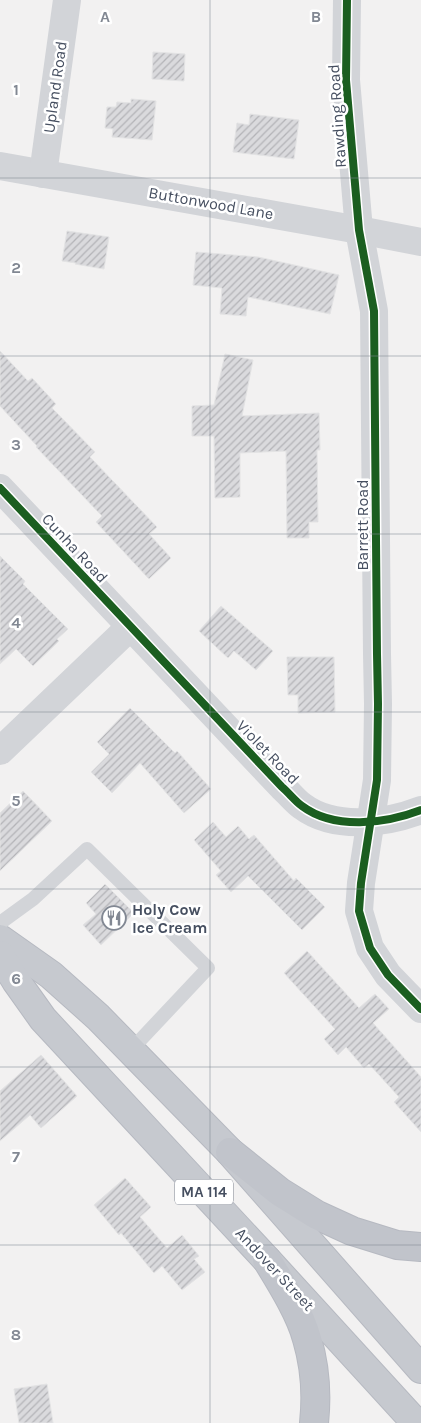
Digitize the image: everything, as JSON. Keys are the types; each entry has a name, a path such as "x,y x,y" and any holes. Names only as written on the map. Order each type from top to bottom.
{"highway":[{"name":"MA 114","path":"0,939 51,975 98,1018 230,1152 421,1369"},
{"name":"Andover Street","path":"0,955 43,1019 416,1423"},
{"path":"230,1152 280,1192 317,1216 352,1231 397,1245 421,1247"},
{"path":"267,1260 292,1302 307,1338 315,1375 314,1423"}],"street":[{"name":"Upland Road","path":"43,174 67,0"},
{"name":"Rawding Road","path":"347,0 346,80 359,230"},
{"name":"Buttonwood Lane","path":"0,166 421,242"},
{"name":"Barrett Road","path":"359,230 374,311 378,704 377,780 361,883 360,911 370,948 388,975 421,1009"},
{"name":"Cunha Road","path":"0,488 130,627"},
{"name":"Violet Road","path":"130,627 302,806 318,815 335,821 356,822 370,822 408,815 421,810"},
{"path":"0,751 130,627"}],"lane":[{"path":"0,923 33,899 87,850 208,968 130,1051"}],"building":[{"path":"153,52 185,54 184,81 152,79"},
{"path":"131,99 156,101 152,140 112,137 113,129 105,128 107,107 116,107 117,102 131,103"},
{"path":"250,114 299,120 294,159 233,152 237,123 249,125"},
{"path":"67,231 109,237 104,269 62,261"},
{"path":"196,252 258,257 339,275 330,314 248,297 246,316 220,314 222,288 193,285"},
{"path":"0,351 28,381 32,378 56,404 52,408 95,452 90,457 157,527 149,534 171,558 149,579 96,522 102,516 0,406"},
{"path":"225,354 253,360 242,416 319,413 320,450 317,450 318,522 309,522 309,538 287,538 286,451 240,453 240,497 215,498 214,436 192,436 192,406 214,405"},
{"path":"0,556 25,581 23,584 68,629 57,639 59,641 33,666 16,649 0,664"},
{"path":"221,606 273,651 256,670 234,651 228,658 199,631"},
{"path":"287,657 334,657 335,712 298,713 298,695 288,695"},
{"path":"130,708 175,753 177,751 211,789 184,813 140,763 112,793 91,772 109,754 97,742"},
{"path":"23,791 52,821 0,871 0,813"},
{"path":"213,822 226,837 238,826 249,839 254,835 294,881 296,878 325,907 302,930 248,876 231,892 216,875 221,871 194,840"},
{"name":"Holy Cow Ice Cream","path":"105,884 134,913 101,945 83,925 96,914 86,903"},
{"path":"307,951 359,1008 375,994 389,1009 373,1023 421,1077 421,1132 394,1102 399,1097 369,1064 364,1068 346,1047 338,1055 324,1039 335,1029 284,973"},
{"path":"41,1055 77,1096 41,1128 30,1115 0,1141 0,1091"},
{"path":"125,1178 151,1207 140,1217 167,1248 182,1235 199,1256 194,1259 205,1272 182,1290 162,1266 154,1273 121,1233 119,1235 94,1205"},
{"path":"47,1384 53,1423 19,1423 14,1389"}],"cycle path":[{"path":"347,0 346,80 359,230 374,311 377,780 361,883 359,911 370,948 388,975 421,1009"},
{"path":"0,488 302,806 315,814 344,822 392,819 421,810"}],"place":[{"name":"Holy Cow Ice Cream","path":"114,918"}]}
